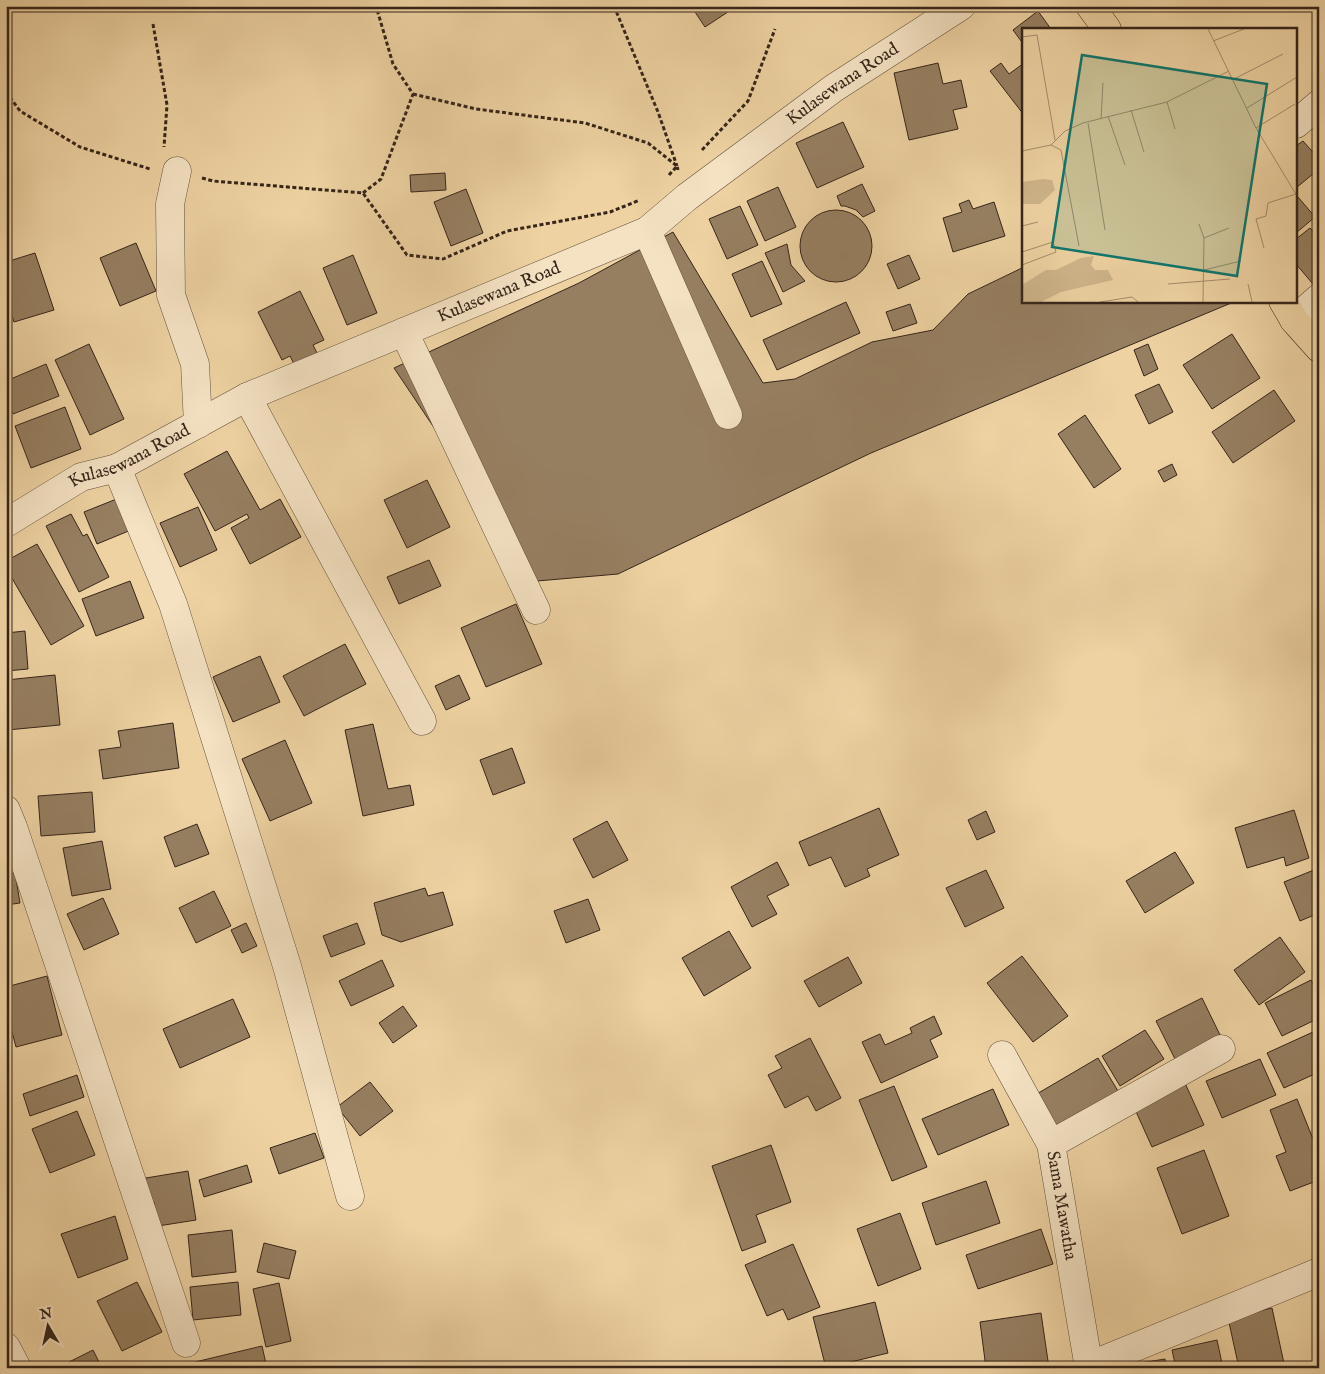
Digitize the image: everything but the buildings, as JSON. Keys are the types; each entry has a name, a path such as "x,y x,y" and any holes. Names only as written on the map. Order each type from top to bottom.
{"main road":[{"path":"1090,6 1106,28"},
{"path":"1288,310 1319,348"}],"street":[{"name":"Kulasewana Road","path":"6,523 81,477 117,468 247,397 647,232 687,197 834,88 961,6"},
{"path":"1298,122 1319,104"},
{"path":"170,172 171,295 195,364 198,424"},
{"path":"647,232 728,415"},
{"path":"1288,310 1319,298"},
{"path":"404,332 536,610"},
{"path":"247,397 422,721"},
{"path":"117,468 173,604 287,966 350,1196"},
{"path":"6,810 23,855 186,1343"},
{"path":"1051,1144 1222,1049"},
{"name":"Sama Mawatha","path":"1002,1055 1051,1144 1089,1367"},
{"path":"1089,1367 1319,1272"},
{"path":"6,1347 17,1368"}],"path":[{"path":"376,6 393,64 413,94 476,109 585,123 648,143 677,166"},
{"path":"614,6 658,112 687,197"},
{"path":"153,24 167,105 170,172"},
{"path":"699,154 748,101 775,29"},
{"path":"6,92 20,111 80,147 170,172 213,181 363,193 380,178 413,94"},
{"path":"664,181 677,166 685,163"},
{"path":"363,193 408,255 443,259 507,230 610,212 642,199"}]}
